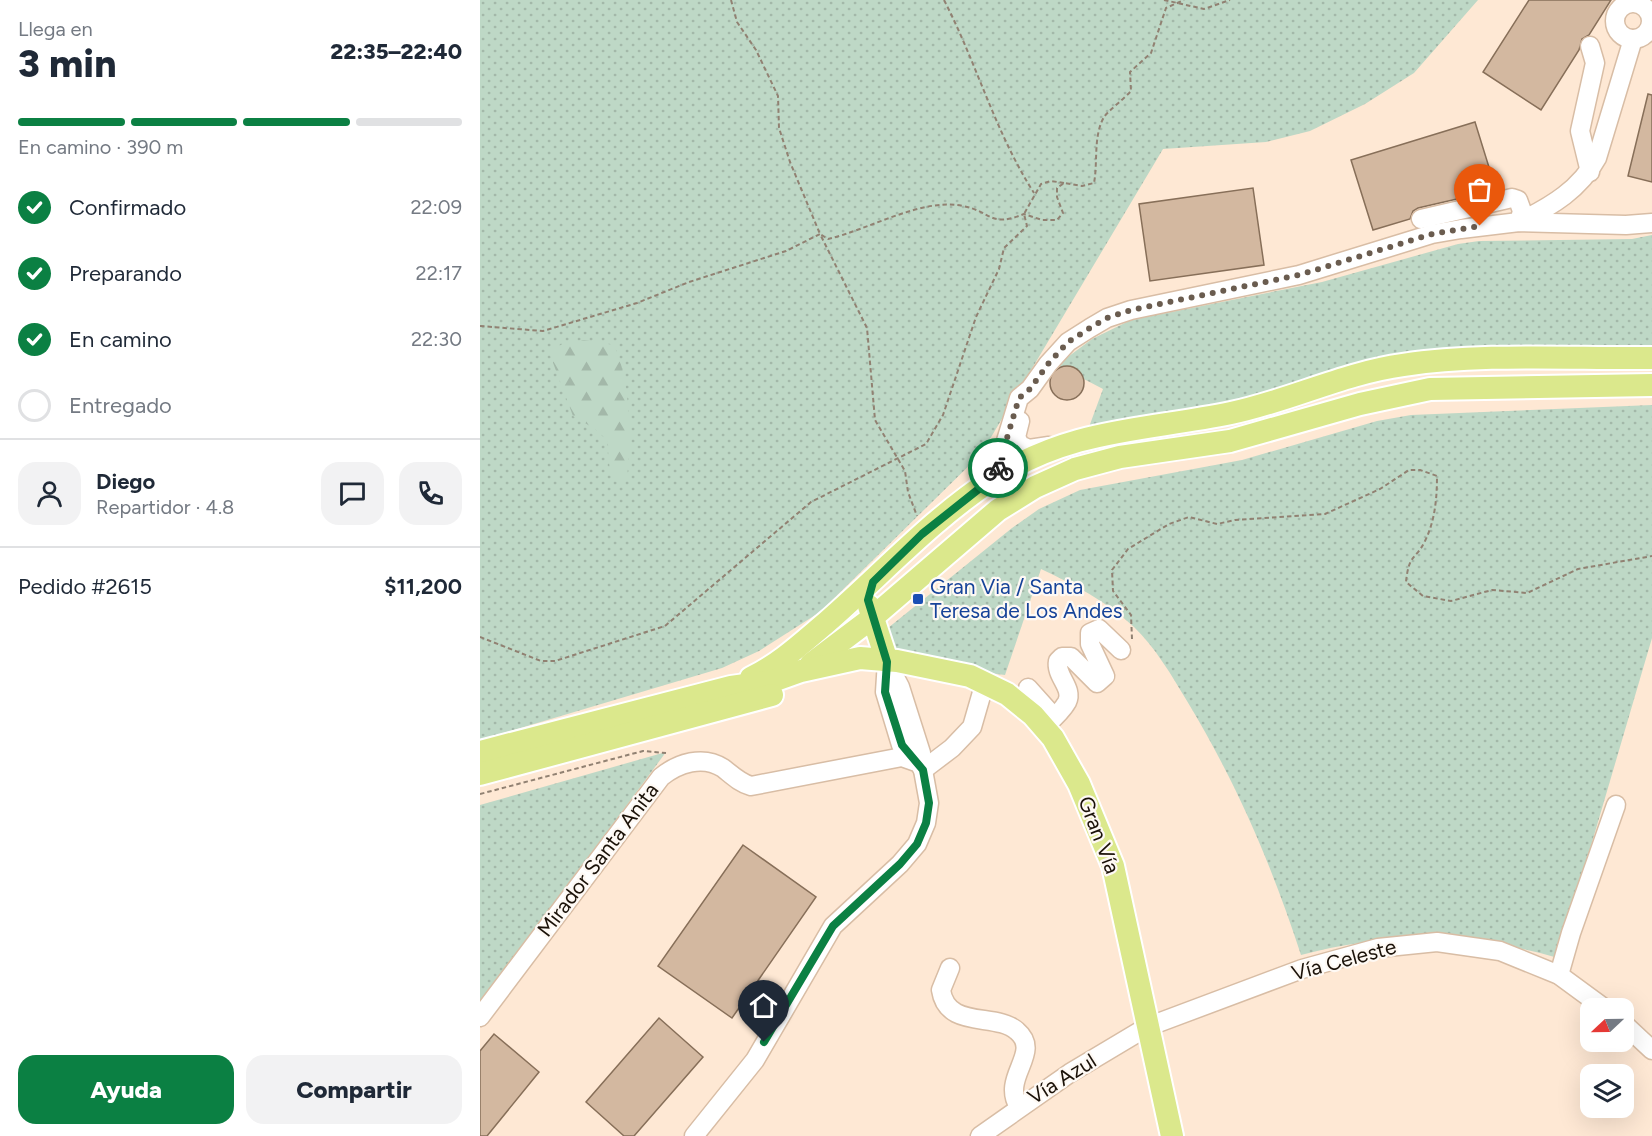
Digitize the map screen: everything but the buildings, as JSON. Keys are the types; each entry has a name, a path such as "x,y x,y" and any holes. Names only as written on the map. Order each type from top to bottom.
{"main road":[{"path":"740,693 873,582 922,534 980,488 1021,463 1066,444 1110,431 1232,413 1366,372 1404,364 1456,360 1652,358"},
{"path":"480,774 740,693 801,671 872,618 981,523 1016,498 1054,478 1097,462 1230,441 1360,404 1430,389 1652,385"},
{"path":"923,574 955,532 1016,488 1021,474 1021,463"},
{"path":"480,752 740,693 803,686 880,661 868,600 873,582"},
{"name":"Gran Vía","path":"801,671 860,658 954,671 985,682 1049,722 1079,784 1113,866 1172,1136"}],"street":[{"path":"1519,222 1563,197 1590,172 1598,158 1633,39"},
{"path":"1590,46 1595,63 1580,131 1590,172"},
{"path":"1421,219 1512,198 1518,201 1522,211 1519,222"},
{"path":"980,488 998,467 1013,410 1019,398 1030,389 1068,342 1115,315 1299,275 1432,234 1519,222 1626,225 1652,223"},
{"path":"1021,463 1013,438 1029,401 1030,389"},
{"path":"1017,427 1017,442 1025,448 1066,444"},
{"path":"1028,688 1049,722 1068,699 1069,693 1058,671 1058,661 1062,657 1071,657 1097,683 1105,676 1088,640 1090,633 1099,629 1121,650"},
{"path":"694,1136 755,1060 833,926 900,864 917,844 926,823 929,803 921,767 921,753 900,687 880,661"},
{"path":"921,767 952,748 972,726 985,682"},
{"name":"Mirador Santa Anita","path":"480,1017 661,777 674,767 695,762 715,764 751,786 902,757 921,767"},
{"path":"1559,975 1571,933 1616,805"},
{"name":"Vía Celeste","path":"1148,1027 1302,969 1394,945 1437,942 1479,947 1520,957 1559,975 1590,998"},
{"path":"950,968 941,990 948,1007 959,1015 1014,1028 1023,1038 1025,1056 1013,1083 1013,1096 1019,1107"},
{"name":"Vía Azul","path":"980,1136 1019,1107 1148,1027"},
{"path":"1634,1033 1652,1050"}],"path":[{"path":"731,0 736,22 756,50 778,96 779,128 790,162 820,234 867,328 875,420 905,471 908,492 918,519"},
{"path":"944,0 964,38 996,126 1013,161 1034,194"},
{"path":"1164,0 1204,9 1230,0"},
{"path":"480,637 541,661 555,661 665,626 811,502 926,444 943,415 976,316 999,269 1004,248 1027,226 1024,214 1034,194 1041,184 1051,181 1082,186 1094,183 1097,146 1104,117 1120,104 1131,90 1130,72 1151,52 1166,8 1184,0"},
{"path":"820,234 828,238 848,234 912,210 926,208 963,206 994,220 1007,221 1024,214 1042,220 1057,220 1063,213 1057,197 1057,188 1064,183"},
{"path":"480,326 543,331 637,303 689,282 786,251 820,234"},
{"path":"1121,650 1131,650 1134,647 1131,615 1113,591 1112,570 1128,549 1144,538 1189,517 1217,524 1235,520 1325,514 1380,489 1409,470 1420,470 1437,476 1433,518 1425,542 1408,562 1406,582 1423,596 1451,601 1492,590 1527,593 1578,569 1652,556"},
{"path":"480,794 643,751 666,753"}],"green space":[{"path":"480,0 1478,0 1414,73 1365,104 1310,131 1266,142 1163,149 981,454 820,612 759,651 722,668 480,740"},
{"path":"1652,235 1652,346 1455,352 1229,402 1089,427 1103,389 1057,365 1092,339 1131,320 1322,282 1458,244 1479,241 1632,239"},
{"path":"584,340 614,345 623,375 628,410 629,462 627,477 616,482 610,472 607,440 595,429 573,416 549,352 564,343"},
{"path":"1652,405 1652,638 1558,958 1494,944 1429,938 1365,942 1301,955 1278,888 1252,825 1222,763 1163,662 1142,635 1112,609 1041,569 1005,675 891,661 883,632 1012,528 1039,509 1080,490 1242,460 1377,421 1411,415"},
{"path":"666,752 480,1005 480,805"}],"way so far":[{"path":"998,468 1013,410 1019,398 1030,389 1068,342 1107,318 1131,310 1299,275 1360,254 1432,234 1480,226"}],"place":[{"name":"Gran Via / Santa Teresa de Los Andes","path":"918,599"}],"route":[{"path":"764,1042 833,926 878,881 900,864 917,844 926,823 929,803 923,770 902,745 885,692 887,662 869,609 869,591 873,582 922,534 980,488 998,468"}]}
